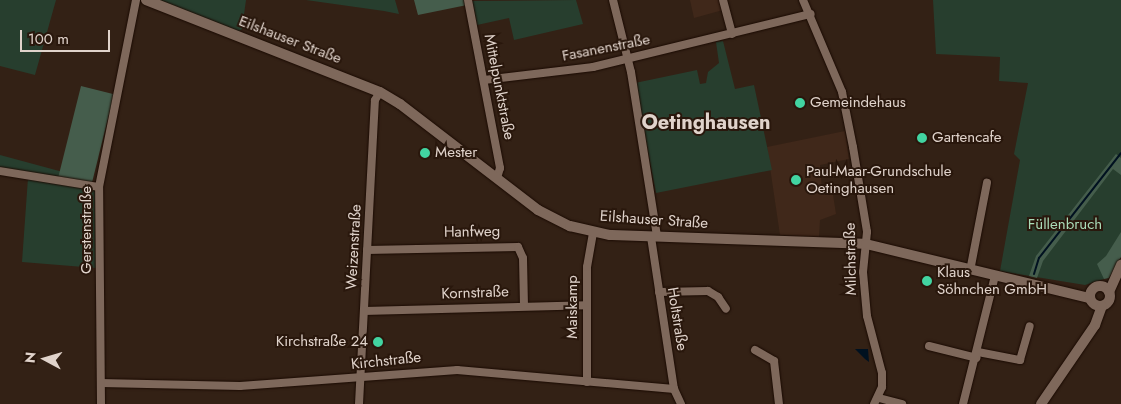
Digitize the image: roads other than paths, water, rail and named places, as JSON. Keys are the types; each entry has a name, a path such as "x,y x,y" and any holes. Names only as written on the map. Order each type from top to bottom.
{"street":[{"name":"Gerstenstraße","path":"101,404 99,187 136,0"},
{"name":"Eilshauser Straße","path":"146,0 380,92 400,104 553,218 594,232 654,237 866,244 970,271 1066,290 1094,300"},
{"name":"Mittelpunktstraße","path":"468,0 500,168 497,178"},
{"name":"Holtstraße","path":"615,0 628,59 654,237 658,292 674,389 681,404"},
{"path":"723,0 732,34"},
{"name":"Milchstraße","path":"803,0 811,14 842,92 867,232 864,298 882,373 877,401"},
{"name":"Fasanenstraße","path":"484,80 593,67 811,14"},
{"name":"Weizenstraße","path":"359,404 375,100 380,92"},
{"path":"0,171 99,187"},
{"path":"970,271 988,183"},
{"name":"Maiskamp","path":"587,382 587,267 594,232"},
{"name":"Hanfweg","path":"367,250 518,247 523,258 524,306"},
{"path":"1042,404 1088,331 1094,300 1106,289 1120,266"},
{"path":"963,404 978,355 995,276"},
{"path":"1094,300 1109,301 1106,289"},
{"path":"658,292 708,291 718,297 726,309"},
{"name":"Kornstraße","path":"364,311 586,305"},
{"path":"929,346 1020,360 1030,326"},
{"path":"755,350 774,361 779,404"},
{"name":"Kirchstraße","path":"101,383 240,386 457,370 674,389"},
{"path":"877,401 902,404"}],"water":[{"path":"855,349 868,349 869,362 865,359"}],"waterway":[{"path":"1034,274 1039,258 1121,153"}],"place":[{"name":"Gemeindehaus","path":"800,103"},
{"name":"Gartencafe","path":"922,138"},
{"name":"Mester","path":"425,153"},
{"name":"Paul-Maar-Grundschule Oetinghausen","path":"796,180"},
{"name":"Klaus Söhnchen GmbH","path":"927,281"},
{"name":"Kirchstraße 24","path":"378,342"}],"district":[{"name":"Oetinghausen","path":"706,122"}],"park label":[{"name":"Füllenbruch","path":"1065,225"}]}
